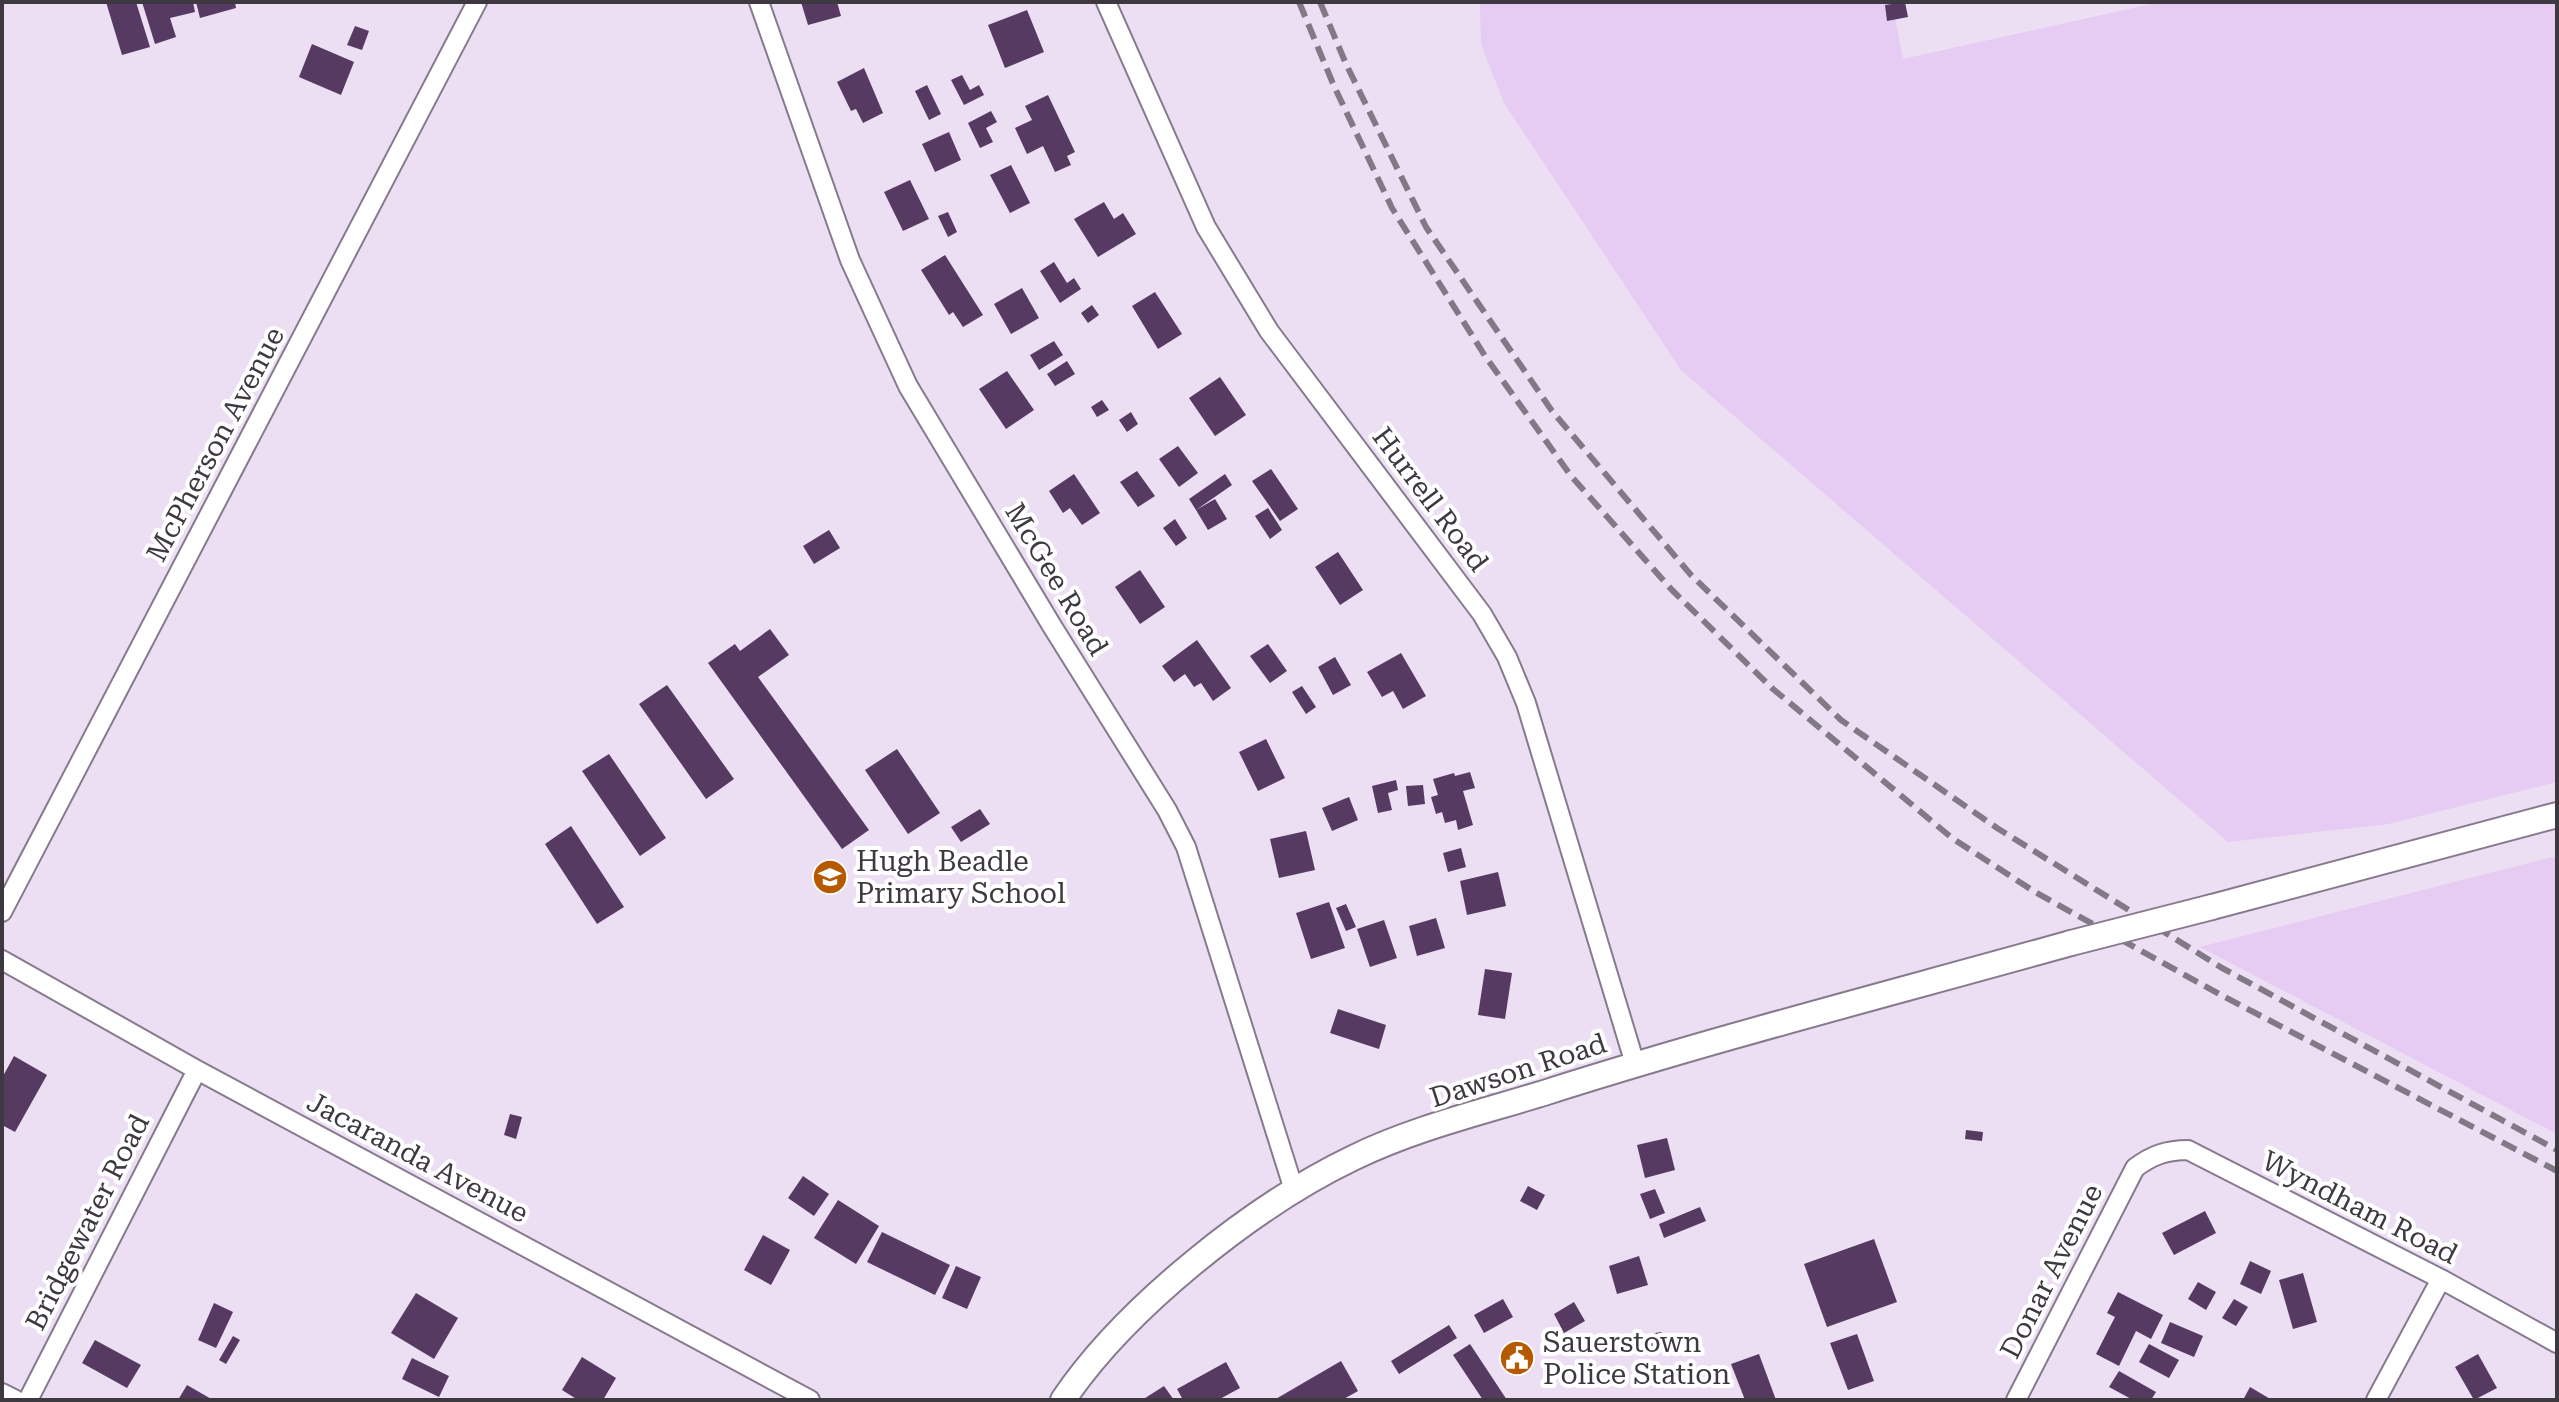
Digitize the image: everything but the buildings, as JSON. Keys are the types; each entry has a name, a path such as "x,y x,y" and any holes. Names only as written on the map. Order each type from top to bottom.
{"street":[{"name":"McPherson Avenue","path":"2,912 477,2"},
{"name":"McGee Road","path":"759,2 850,260 908,386 1167,810 1186,847 1294,1190"},
{"name":"Hurrell Road","path":"1106,2 1206,227 1269,331 1482,614 1507,657 1526,703 1635,1064"},
{"name":"Dawson Road","path":"1063,1400 1128,1321 1210,1250 1294,1190 1354,1157 1635,1064 2071,943 2557,815"},
{"name":"Jacaranda Avenue","path":"2,960 197,1070 810,1400"},
{"name":"Bridgewater Road","path":"28,1400 197,1070"},
{"name":"Wyndham Road","path":"2135,1168 2161,1153 2188,1150 2441,1279 2557,1343"},
{"name":"Donar Avenue","path":"2016,1400 2135,1168"},
{"path":"2376,1400 2441,1279"},
{"path":"2,1393 16,1400"}],"shaded area":[{"path":"1480,2 1892,2 1903,59 2160,2 2557,2 2557,782 2388,824 2228,842 1681,370 1504,103 1481,44"},
{"path":"2557,856 2557,1134 2200,947"}],"railway":[{"path":"1299,2 1334,86 1392,208 1485,356 1571,476 1672,590 1773,689 1952,838 2035,892 2221,995 2557,1171"},
{"path":"1320,2 1346,64 1426,227 1552,411 1691,575 1841,720 1997,828 2222,968 2557,1150"}],"place":[{"name":"Hugh Beadle Primary School","path":"830,877"},
{"name":"Sauerstown Police Station","path":"1517,1358"}]}
